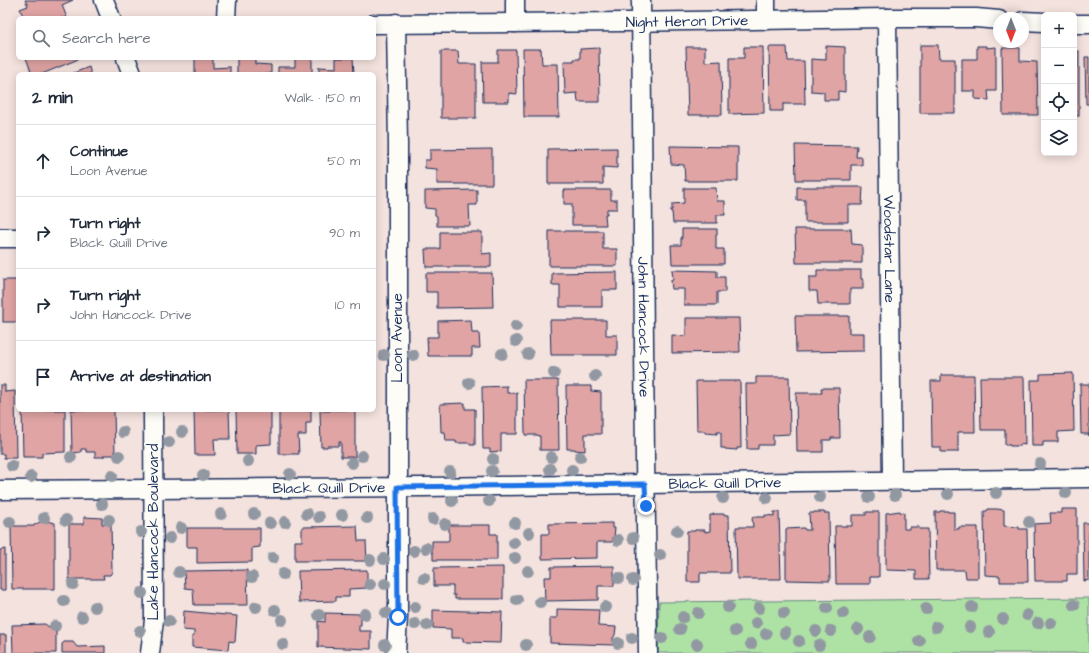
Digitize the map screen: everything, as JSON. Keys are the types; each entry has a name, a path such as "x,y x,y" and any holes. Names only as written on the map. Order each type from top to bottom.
{"street":[{"path":"104,0 110,16"},
{"path":"226,16 227,0"},
{"path":"515,0 515,23"},
{"name":"John Hancock Drive","path":"641,0 648,653"},
{"path":"766,0 766,20"},
{"name":"Night Heron Drive","path":"376,24 887,18 976,18 993,19"},
{"name":"Woodstar Lane","path":"887,18 892,480"},
{"path":"1029,21 1041,22"},
{"name":"Loon Avenue","path":"396,23 398,144 398,617 396,653"},
{"path":"1077,24 1089,24"},
{"path":"127,60 131,72"},
{"path":"0,238 16,238"},
{"name":"Lake Hancock Boulevard","path":"150,653 154,620 152,412"},
{"name":"Black Quill Drive","path":"0,490 397,487 1089,478"}],"green space":[{"path":"1089,598 1089,653 658,653 659,602"}],"building":[{"path":"25,0 73,0 62,5 66,16 23,16 20,9 28,6"},
{"path":"920,45 938,45 939,59 955,59 955,113 920,113"},
{"path":"826,46 845,47 845,92 838,91 838,100 824,100 824,92 811,91 811,59 826,60"},
{"path":"977,46 996,48 996,91 988,91 989,100 975,99 975,91 962,91 962,59 977,59"},
{"path":"686,47 705,47 705,62 721,61 722,115 688,115"},
{"path":"744,47 763,47 764,113 729,114 729,58 744,58"},
{"path":"769,47 787,47 788,61 804,61 805,104 783,104 783,111 770,111"},
{"path":"599,48 600,102 578,102 577,93 565,94 564,61 574,61 574,59 580,59 580,49"},
{"path":"1002,48 1020,48 1020,61 1037,62 1038,115 1003,115"},
{"path":"523,49 541,49 542,64 558,64 559,117 524,117"},
{"path":"498,50 516,50 517,94 509,93 509,102 483,102 482,62 498,62"},
{"path":"441,51 458,51 459,64 476,64 476,118 441,118"},
{"path":"1077,51 1079,51 1079,116 1077,116"},
{"path":"1085,57 1089,57 1089,104 1086,104"},
{"path":"27,60 76,60 47,72 31,72"},
{"path":"195,60 213,60 213,68 230,67 230,72 195,72"},
{"path":"237,60 255,60 255,64 271,65 271,72 237,72"},
{"path":"295,60 312,60 312,72 278,72 278,67 295,67"},
{"path":"336,60 353,60 354,72 319,72 319,67 336,68"},
{"path":"89,67 90,72 76,72"},
{"path":"795,145 857,146 856,157 862,157 862,165 851,165 851,180 796,180"},
{"path":"670,146 738,147 738,181 685,181 684,165 671,164"},
{"path":"617,148 617,168 603,167 603,184 548,184 548,149"},
{"path":"492,149 492,184 437,184 437,169 425,168 425,160 430,160 430,150"},
{"path":"797,187 863,187 862,205 848,205 848,222 805,222 805,200 797,200"},
{"path":"684,188 716,188 717,201 725,201 725,215 717,215 717,223 673,223 672,212 670,210 672,210 672,204 684,203"},
{"path":"477,190 477,205 469,205 470,226 437,226 435,209 425,208 425,191"},
{"path":"564,190 611,190 611,200 617,200 617,209 607,209 607,214 605,214 606,225 572,225 572,204 564,204"},
{"path":"682,229 717,229 716,249 724,249 724,264 672,264 671,245 681,245"},
{"path":"795,229 851,229 852,244 862,245 862,263 796,263"},
{"path":"549,231 603,231 603,249 617,249 617,266 549,266"},
{"path":"440,232 482,232 482,254 491,253 491,267 426,267 425,249 440,249"},
{"path":"672,270 717,271 717,277 725,277 725,292 717,292 717,305 684,305 684,289 672,289"},
{"path":"817,270 861,270 863,289 850,289 850,304 818,304 817,291 809,291 809,277 817,277"},
{"path":"617,272 617,290 602,290 602,307 560,307 560,285 552,285 552,273"},
{"path":"426,273 492,273 493,307 437,308 437,292 426,292"},
{"path":"3,280 16,280 16,322 3,322"},
{"path":"795,316 849,316 849,333 864,333 864,351 796,352"},
{"path":"686,318 739,318 740,352 672,353 672,335 686,336"},
{"path":"471,320 472,333 479,333 480,348 472,348 472,356 428,356 427,337 438,337 438,321"},
{"path":"550,320 606,320 606,335 617,335 617,355 551,355"},
{"path":"1073,373 1074,431 1058,432 1058,442 1043,442 1043,446 1032,446 1031,380 1040,380 1040,374"},
{"path":"941,375 974,375 975,432 958,432 958,452 941,452 941,447 932,447 931,381 941,381"},
{"path":"756,377 789,377 790,434 773,435 773,445 758,445 758,449 747,449 746,384 756,384"},
{"path":"980,377 1024,377 1025,445 1005,445 1005,430 981,430"},
{"path":"524,380 558,380 559,450 540,450 540,436 525,435"},
{"path":"696,381 740,381 741,448 737,448 737,450 721,448 721,432 717,432 717,434 697,431"},
{"path":"1080,384 1089,384 1089,434 1081,434"},
{"path":"0,385 5,385 5,392 15,391 16,458 4,458 4,454 0,454"},
{"path":"507,386 507,393 517,393 517,434 501,434 501,451 490,452 490,449 483,449 482,387"},
{"path":"566,386 591,386 591,391 601,392 601,434 585,434 585,451 567,449"},
{"path":"821,388 839,388 840,438 823,440 823,452 797,452 796,393 822,393"},
{"path":"465,403 465,409 475,409 475,445 470,445 470,443 456,443 456,441 446,441 445,432 441,432 440,404"},
{"path":"22,412 65,412 65,452 42,453 42,457 23,457"},
{"path":"71,412 114,412 115,455 95,457 95,452 86,452 86,449 81,449 81,452 72,453"},
{"path":"194,412 229,412 230,439 214,439 215,455 195,455"},
{"path":"236,412 271,412 271,444 256,445 256,454 237,454"},
{"path":"279,412 311,412 311,423 306,423 306,435 298,435 299,454 279,454"},
{"path":"320,412 355,412 355,457 341,457 341,442 339,442 339,446 321,447"},
{"path":"988,509 1004,510 1004,526 1027,529 1028,582 1000,582 1000,576 985,575 984,511 987,511"},
{"path":"1061,509 1077,509 1077,574 1067,574 1067,581 1035,581 1034,524 1051,523 1050,513 1061,513"},
{"path":"900,511 904,513 904,529 909,529 909,527 919,527 919,529 928,529 929,579 916,579 916,571 886,570 886,513"},
{"path":"774,512 779,512 781,579 737,579 736,527 753,527 752,517 765,517 765,515 774,516"},
{"path":"866,512 879,512 879,577 870,577 870,584 836,584 835,526 852,526 852,515 866,515"},
{"path":"935,512 954,512 954,529 959,529 959,527 978,527 978,578 966,578 965,570 936,570"},
{"path":"809,513 829,513 830,581 786,580 786,529 804,528 805,530 810,530"},
{"path":"710,515 729,515 730,573 700,573 700,582 687,582 687,531 710,531"},
{"path":"84,517 102,518 102,524 111,524 112,572 110,575 103,575 104,579 69,579 69,524 84,524"},
{"path":"46,521 55,523 55,589 12,589 11,526 34,526 40,522"},
{"path":"612,523 612,528 615,528 612,542 597,542 597,558 542,559 542,534 549,534 549,524"},
{"path":"1083,523 1089,523 1089,580 1084,581"},
{"path":"449,525 490,525 490,534 497,534 497,560 433,560 432,541 448,541"},
{"path":"357,526 358,541 366,541 367,561 295,561 295,541 302,541 302,527"},
{"path":"187,528 260,528 260,547 252,548 252,562 197,563 197,547 187,547"},
{"path":"5,549 5,590 0,590 0,550"},
{"path":"614,566 614,586 598,586 598,600 545,601 544,577 551,577 551,567"},
{"path":"503,567 503,599 455,599 455,595 453,595 453,586 434,586 434,568"},
{"path":"247,570 248,605 194,605 193,589 185,588 184,571"},
{"path":"367,570 367,588 349,589 349,597 336,597 336,601 299,602 298,571"},
{"path":"557,609 599,610 598,626 616,627 613,645 550,643 550,618 557,618"},
{"path":"433,610 502,612 501,643 463,642 463,638 451,638 451,629 433,628"},
{"path":"184,611 237,616 235,642 229,641 228,650 192,647 192,636 194,636 194,631 183,630"},
{"path":"325,613 361,614 361,625 359,625 359,631 371,631 371,649 318,647 318,621 325,622"},
{"path":"45,624 56,632 56,653 13,653 12,625"},
{"path":"0,635 6,635 6,653 0,653"},
{"path":"64,642 73,642 77,647 105,646 105,653 62,653 62,644"}],"route":[{"path":"398,617 397,487 645,484 646,506"}]}
